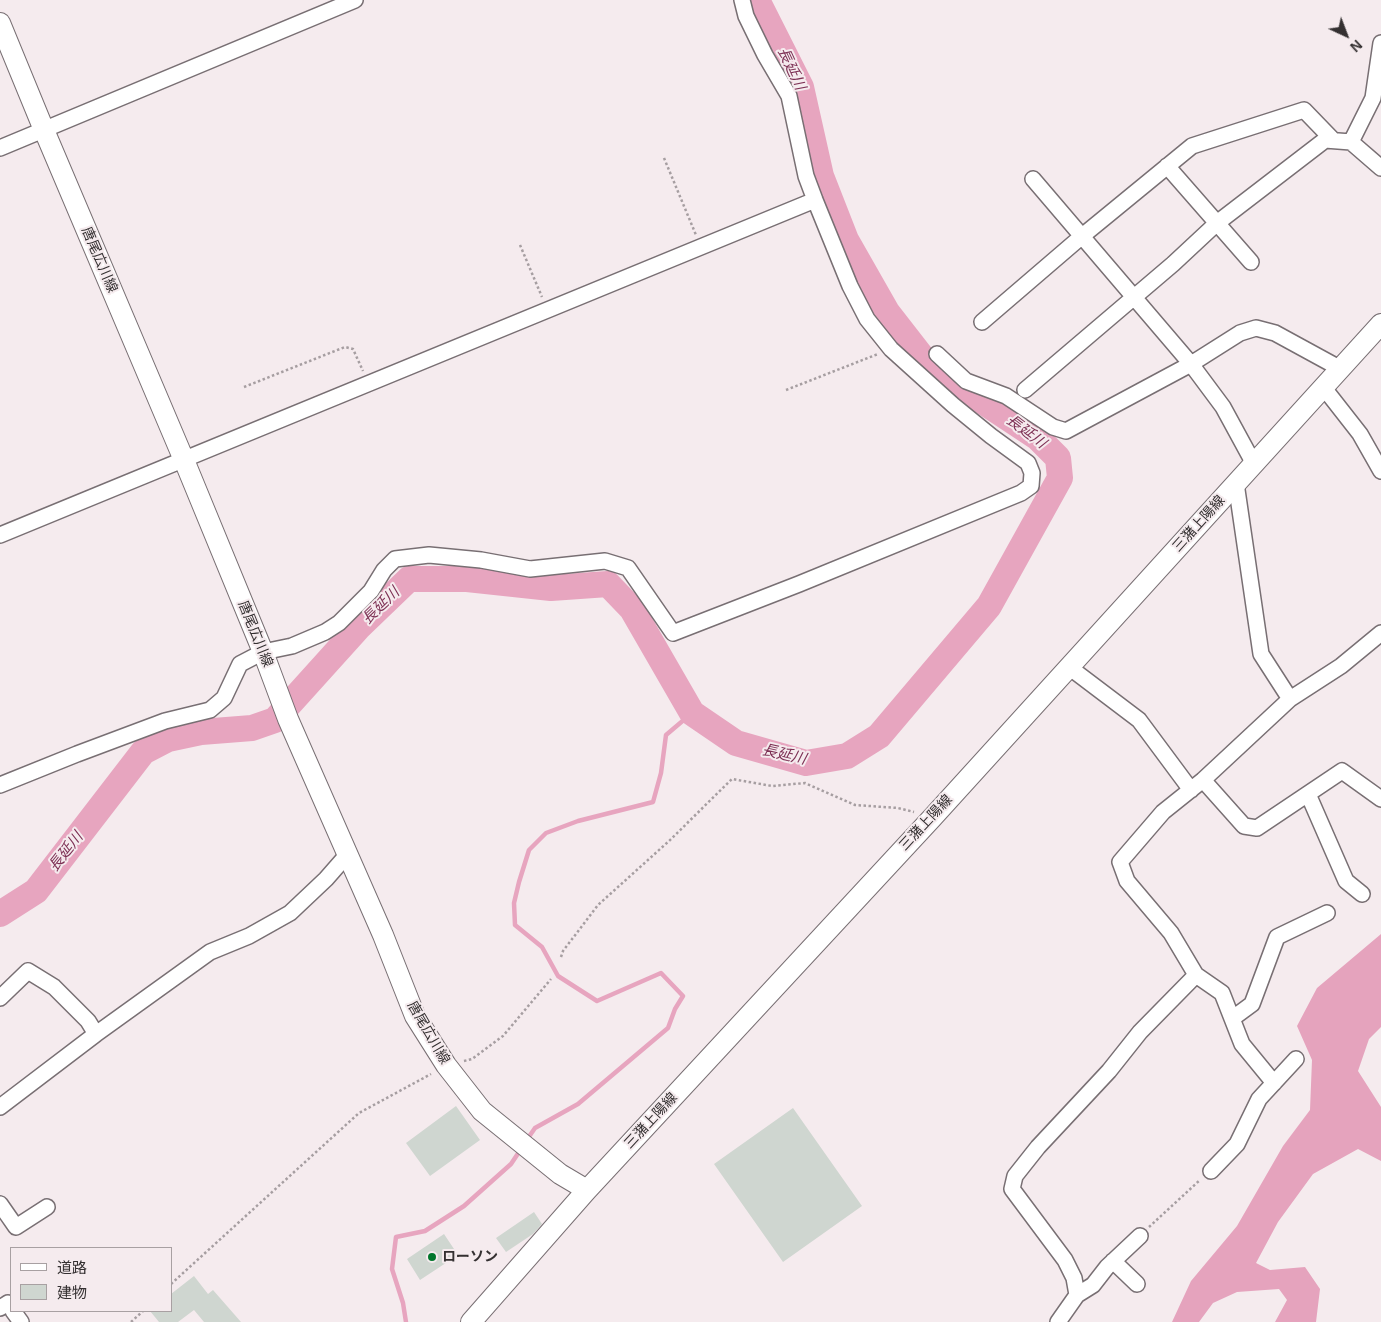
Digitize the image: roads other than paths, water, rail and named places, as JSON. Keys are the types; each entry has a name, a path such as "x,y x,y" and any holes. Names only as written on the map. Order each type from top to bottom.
{"main road":[{"name":"唐尾広川線","path":"0,23 184,460 288,719 415,1016 446,1065 482,1111 560,1174 588,1190"},
{"name":"三潴上陽線","path":"471,1322 588,1190 932,818 1381,324"}],"street":[{"path":"0,148 355,0"},
{"path":"0,786 77,754 166,721 210,710 224,698 240,664 265,659 325,632 339,623 371,591 384,570 395,559 429,555 481,560 530,569 605,561 628,568 673,634 1003,501 1022,493 1031,486 1032,473 1028,463 953,405 889,345 867,320 850,286 814,200 806,176 789,96 765,55 746,16 742,0"},
{"path":"1351,142 1373,98 1381,43"},
{"path":"982,322 1081,237 1192,146 1304,110 1333,140"},
{"path":"1025,390 1173,264 1217,223 1325,140 1351,142 1381,168"},
{"path":"1167,166 1251,262"},
{"path":"1033,179 1191,364 1223,407 1254,464"},
{"path":"0,535 814,200"},
{"path":"937,354 966,381 1006,396 1053,427 1066,431 1191,364 1240,334 1256,328 1276,333 1341,369"},
{"path":"1324,388 1360,434 1381,471"},
{"path":"1236,483 1261,654 1290,699"},
{"path":"1274,1083 1242,1044 1222,993 1196,975 1171,933 1128,881 1120,862 1164,812 1197,785 1290,699 1341,666 1381,633"},
{"path":"1069,667 1139,720 1197,785 1244,826 1257,828 1342,771 1381,799"},
{"path":"1308,794 1346,881 1362,894"},
{"path":"0,1107 96,1034 210,952 249,936 290,913 326,879 347,855"},
{"path":"1233,1018 1252,1004 1277,937 1327,913"},
{"path":"0,998 28,971 54,987 88,1021 96,1034"},
{"path":"1077,1295 1074,1278 1065,1260 1012,1189 1015,1176 1038,1147 1109,1071 1140,1032 1196,975"},
{"path":"1211,1171 1237,1144 1259,1100 1296,1059"},
{"path":"0,1204 16,1227 47,1207"},
{"path":"1058,1322 1077,1295 1093,1284 1113,1261 1140,1236"},
{"path":"1113,1261 1138,1284"},
{"path":"0,1308 8,1303 10,1306"}],"waterway":[{"name":"長延川","path":"0,914 36,891 143,752 168,739 201,732 252,728 275,720 358,628 409,579 467,579 551,588 608,584 632,609 692,713 736,743 806,763 847,756 879,736 989,606 1060,478 1058,458 1038,438 929,366 887,312 846,240 821,176 801,87 757,0"},
{"path":"526,1141 535,1128 578,1104 668,1028 675,1009 683,996 661,973 597,1001 558,976 542,947 515,925 514,903 529,850 546,833 578,821 653,802 661,773 666,735 692,713"},
{"path":"406,1322 403,1303 392,1269 396,1237 425,1231 464,1206 511,1164 521,1149"}],"place":[{"name":"ローソン","path":"432,1257"}]}
